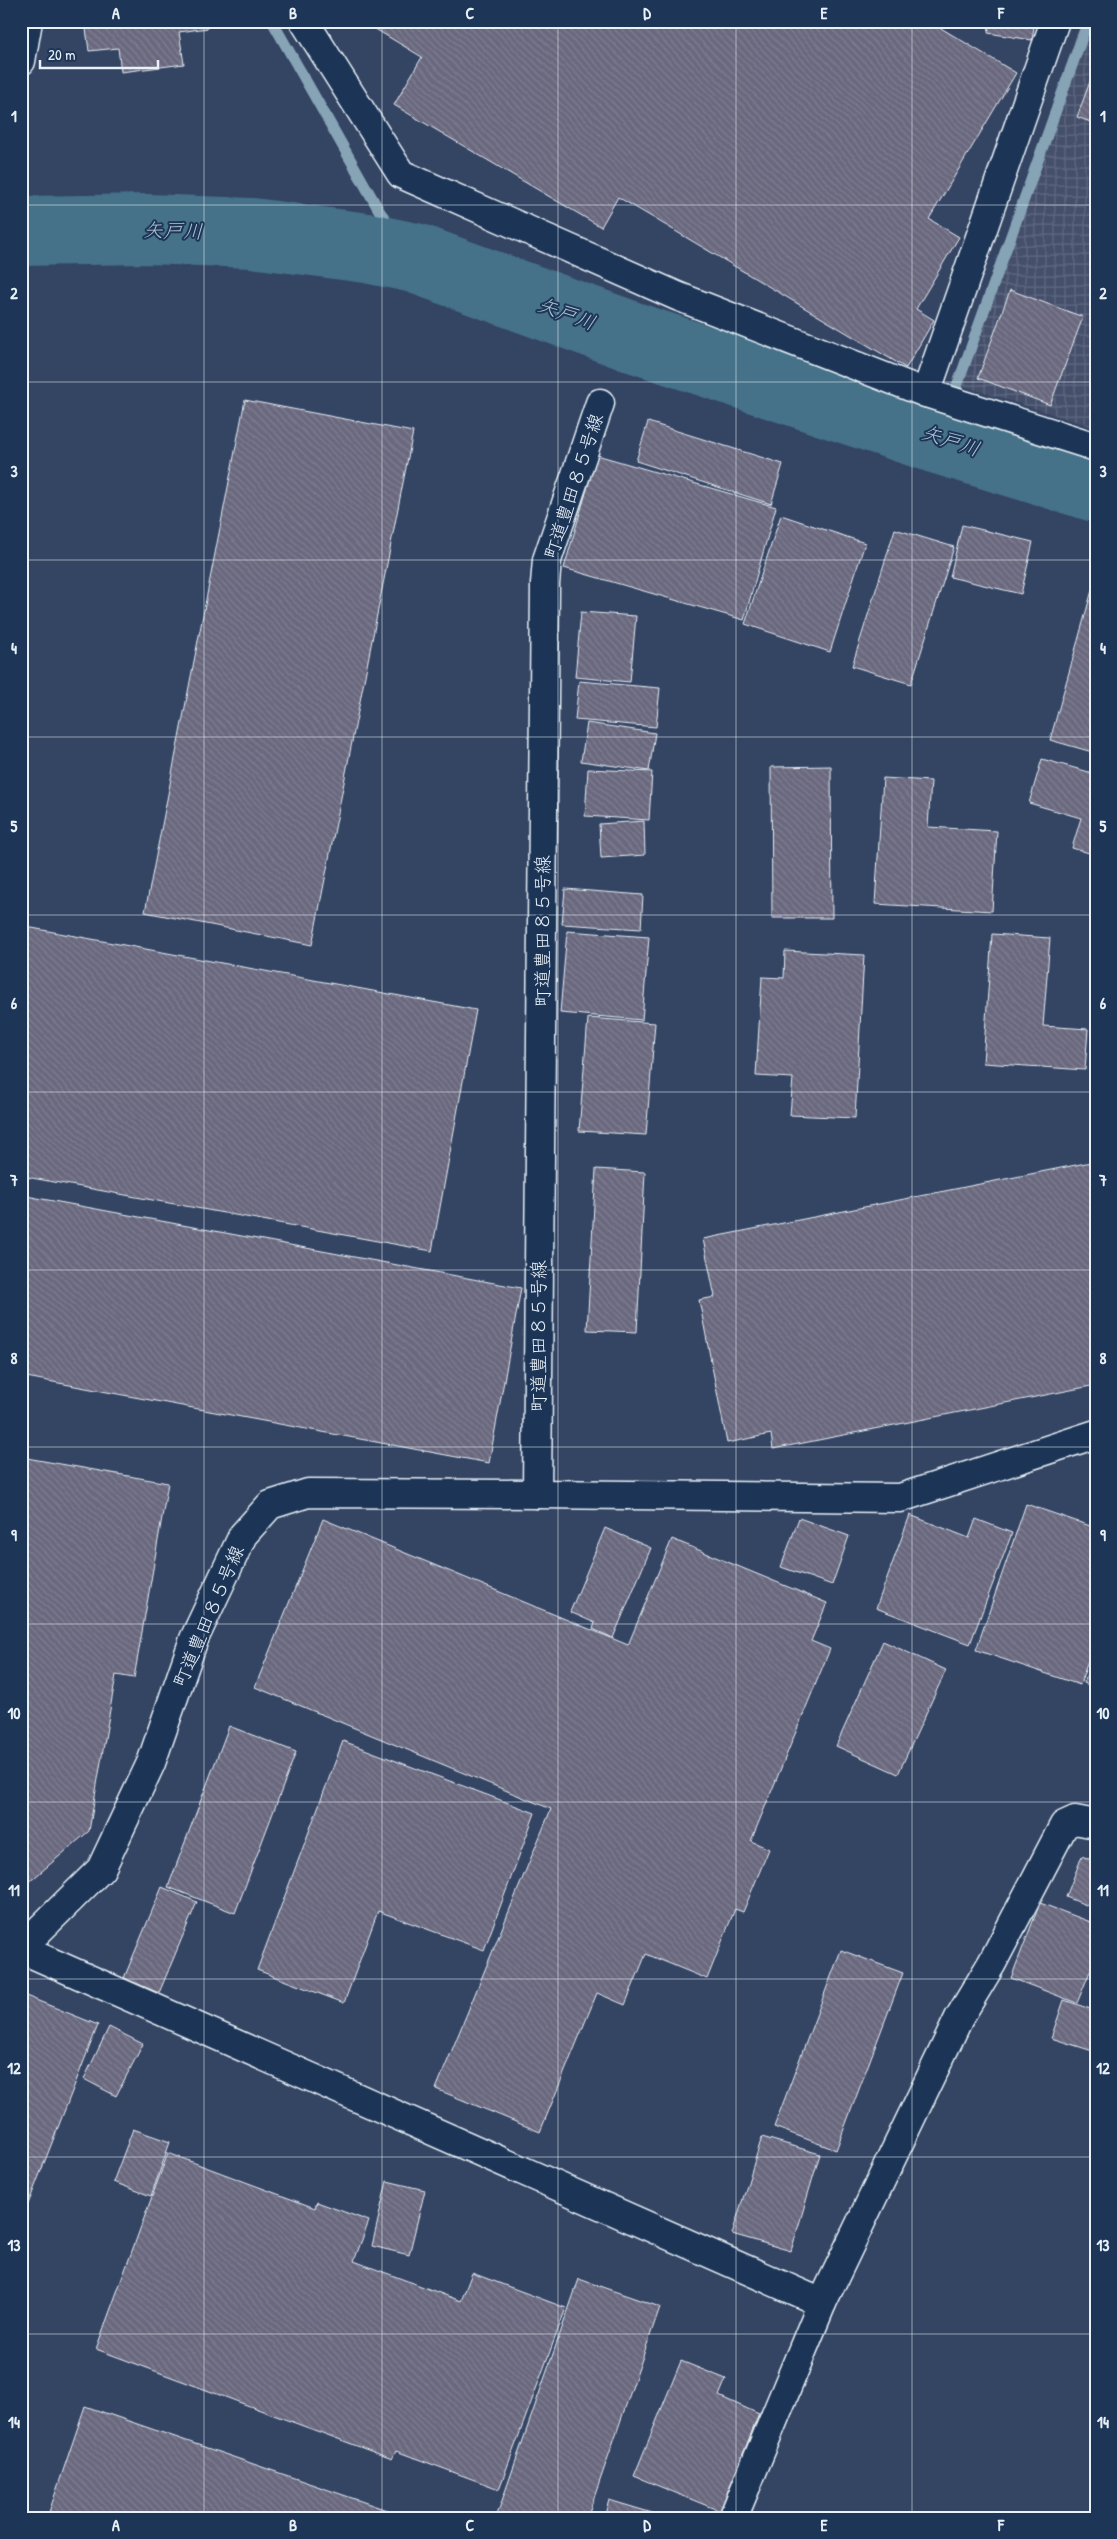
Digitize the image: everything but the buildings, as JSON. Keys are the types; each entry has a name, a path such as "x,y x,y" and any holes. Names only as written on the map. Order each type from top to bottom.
{"street":[{"path":"21,60 28,21"},
{"path":"304,21 401,174 677,296 926,392 1096,447"},
{"path":"926,392 1055,21"},
{"name":"町道豊田８５号線","path":"21,1948 101,1869 151,1763 198,1630 243,1535 270,1505 308,1493 537,1494 545,584 547,560 600,403"},
{"path":"537,1494 900,1498 1096,1434"},
{"path":"733,2518 822,2303 959,2018 992,1963 1064,1824 1075,1820 1096,1824"},
{"path":"21,1948 822,2303"}],"shaded area":[{"path":"1081,21 1096,21 1096,428 957,384"}],"waterway":[{"path":"272,21 380,212 415,258"},
{"path":"938,439 1088,21"},
{"name":"矢戸川","path":"21,231 148,229 252,233 367,248 415,258 630,336 938,439 1096,487"}]}
